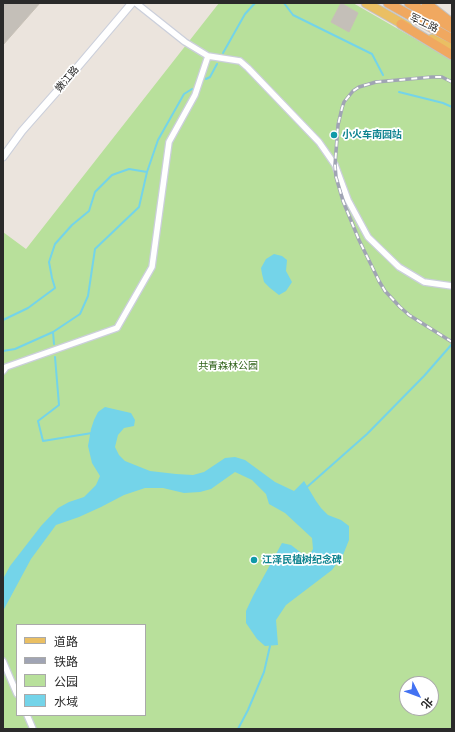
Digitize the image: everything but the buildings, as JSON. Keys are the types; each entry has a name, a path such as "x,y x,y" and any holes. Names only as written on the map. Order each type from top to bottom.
{"highway":[{"path":"388,3 452,39"},
{"path":"409,3 452,28"},
{"path":"426,3 452,23"},
{"path":"401,24 452,55"}],"main road":[{"name":"军工路","path":"366,3 401,24 452,49"},
{"name":"军工路","path":"426,3 452,17"}],"street":[{"name":"嫩江路","path":"3,156 22,130 132,3"},
{"path":"136,3 185,42 208,56 240,61 248,68 315,137 335,165 348,200 368,237 399,267 424,282 452,286"},
{"path":"3,371 6,367 117,328 152,268 169,142 195,96 208,56"},
{"path":"3,661 16,692"},
{"path":"27,716 33,729"}],"green space":[{"name":"共青森林公园","path":"219,3 353,3 452,60 452,729 3,729 3,232 26,249"}],"water":[{"path":"274,254 282,256 287,260 286,271 292,282 286,291 279,295 264,282 261,268 266,259"},
{"path":"105,407 131,413 135,420 134,426 124,428 118,435 115,447 119,455 125,461 150,471 193,475 204,472 225,458 235,457 245,460 275,482 294,491 304,481 316,501 328,515 341,520 349,526 349,540 343,555 332,570 286,605 276,620 278,645 265,646 257,639 246,623 246,611 282,543 291,545 304,555 310,554 313,549 312,538 285,513 269,504 266,494 252,480 235,472 211,489 200,492 184,493 163,488 145,488 124,495 79,517 56,525 31,559 3,611 3,579 10,566 41,526 58,508 69,502 84,497 96,485 100,476 92,463 88,446 94,420 98,412"}],"waterway":[{"path":"223,53 245,14 255,3"},
{"path":"284,3 293,15 372,54 383,75"},
{"path":"206,79 210,77 217,64"},
{"path":"54,344 53,332 80,314 88,296 95,249 139,207 147,172 158,140 184,94 192,89"},
{"path":"399,92 443,103 452,107"},
{"path":"3,320 28,308 55,288 49,262 55,244 72,225 89,211 95,192 112,175 129,169 147,172"},
{"path":"3,351 15,349 53,332"},
{"path":"307,487 367,434 424,376 452,344"},
{"path":"55,357 59,405 38,421 43,441 92,433"},
{"path":"238,729 248,710 264,672 270,646"}],"railway":[{"path":"452,82 442,77 376,82 359,87 353,91 344,102 342,108 338,125 335,165 336,177 343,201 359,240 385,291 409,315 452,342"}],"place":[{"name":"小火车南园站","path":"334,135"},
{"name":"江泽民植树纪念碑","path":"254,560"}]}
